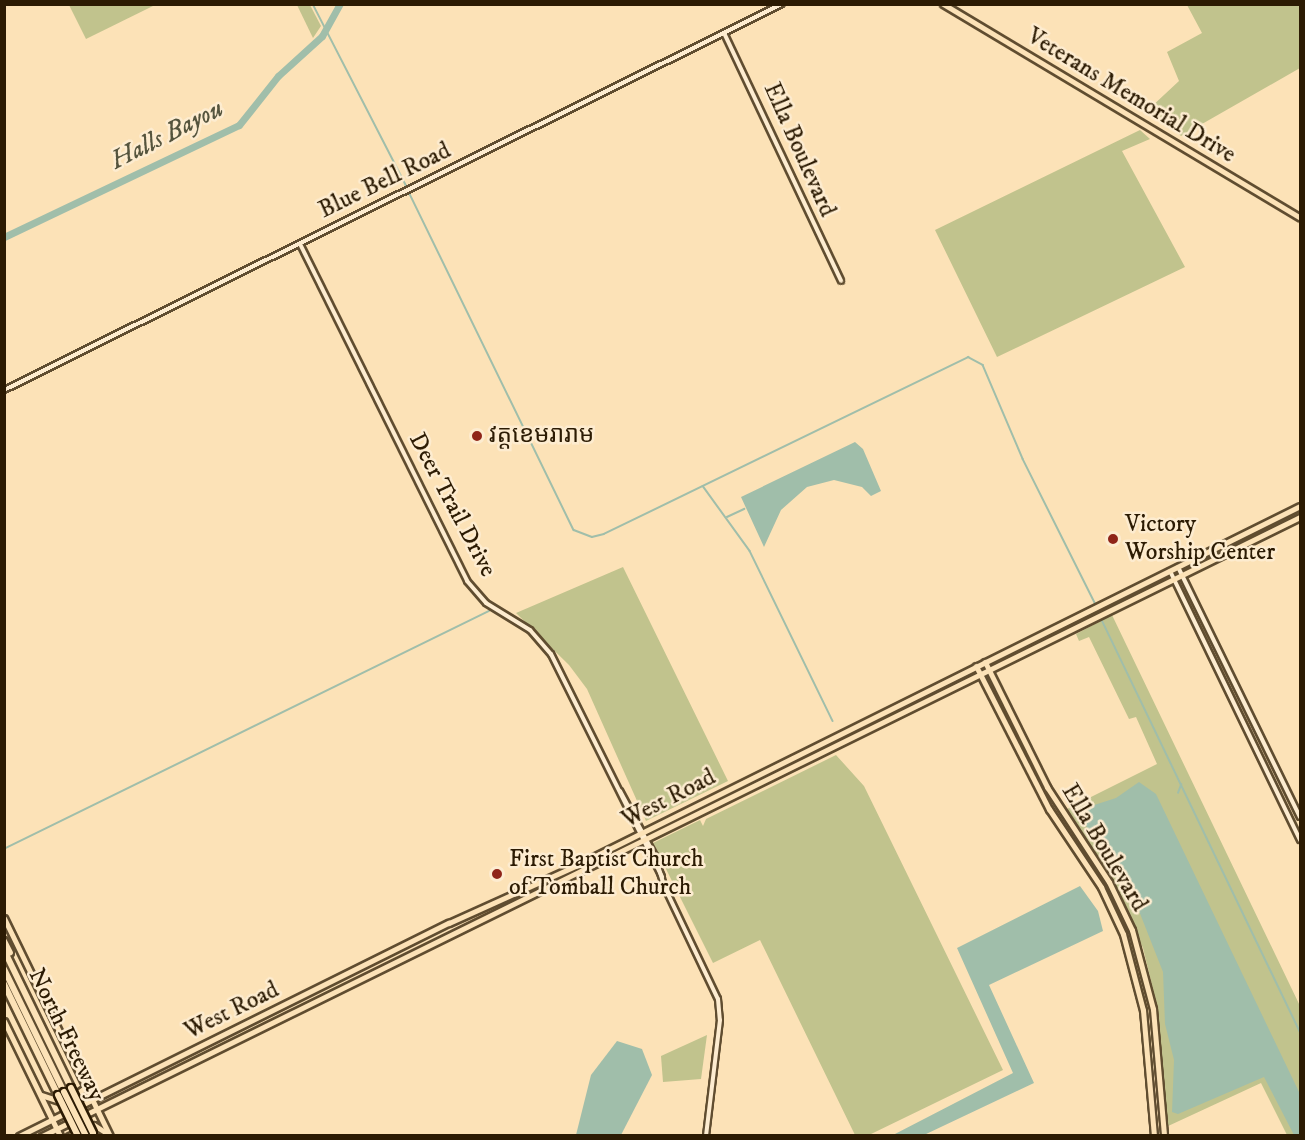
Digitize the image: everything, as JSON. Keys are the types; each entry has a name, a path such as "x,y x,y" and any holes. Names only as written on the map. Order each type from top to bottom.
{"highway":[{"path":"4,941 29,1001"},
{"name":"North Freeway","path":"4,950 94,1134"},
{"name":"North Freeway","path":"4,969 61,1093 78,1136"},
{"name":"North Freeway","path":"4,984 86,1136"}],"main road":[{"name":"Veterans Memorial Drive","path":"943,4 1300,218"},
{"name":"West Road","path":"22,1135 449,923 575,866 1300,506"},
{"name":"West Road","path":"42,1136 218,1047 579,873 1300,517"},
{"path":"1246,533 1251,542"},
{"name":"Ella Boulevard","path":"985,662 1057,806 1117,895 1137,943 1153,1009 1164,1136"},
{"name":"Ella Boulevard","path":"976,666 1050,811 1108,900 1127,946 1143,1010 1154,1136"},
{"path":"857,726 861,733"},
{"path":"1017,749 1026,745"},
{"path":"806,751 810,759"},
{"path":"696,804 701,813"},
{"path":"1050,811 1057,806"},
{"path":"575,866 579,873"},
{"path":"513,895 516,903"},
{"path":"4,918 109,1136"},
{"path":"449,923 453,932"},
{"path":"1127,946 1137,943"},
{"path":"4,1021 60,1136"},
{"path":"214,1040 218,1047"},
{"path":"167,1063 172,1071"},
{"path":"40,1094 62,1102 86,1087"},
{"path":"42,1125 47,1108"},
{"path":"1151,1121 1161,1120"},
{"path":"69,1136 94,1125 109,1136"}],"street":[{"name":"Blue Bell Road","path":"4,390 782,4"},
{"name":"Ella Boulevard","path":"724,33 841,281"},
{"name":"Deer Trail Drive","path":"300,243 467,581 486,603 530,630 546,646 662,877 720,1010 706,1136"},
{"path":"1178,567 1300,817"},
{"path":"1170,571 1300,840"},
{"path":"1277,791 1286,787"}],"green space":[{"path":"69,5 155,5 86,39"},
{"path":"297,5 310,5 321,26 313,38"},
{"path":"1187,5 1300,5 1300,68 1181,136 1150,108 1179,81 1167,52 1202,33"},
{"path":"1140,130 1150,139 1122,151 1185,267 997,357 935,230"},
{"path":"623,567 728,781 646,821 587,689 569,665 516,613"},
{"path":"1112,615 1300,1006 1300,1135 1287,1135 1261,1083 1166,1127 1157,1006 1143,948 1106,868 1065,810 1157,764 1136,717 1129,719 1089,637 1079,641 1076,634"},
{"path":"836,755 864,786 1003,1070 869,1135 855,1135 760,940 713,963 653,843 700,820 703,826 706,819"},
{"path":"707,1035 701,1079 663,1082 661,1056"}],"shaded area":[{"path":"855,442 863,449 881,491 871,496 862,487 834,480 807,487 781,510 764,547 741,497"},
{"path":"1139,782 1156,794 1300,1094 1300,1135 1294,1135 1264,1077 1178,1114 1172,1112 1174,1060 1165,1024 1163,972 1126,878 1083,822 1088,807 1116,798"},
{"path":"1080,886 1098,911 1103,931 989,985 1034,1083 924,1135 893,1135 1013,1073 957,948"},
{"path":"617,1041 642,1049 652,1075 621,1135 576,1135 591,1075"}],"waterway":[{"path":"313,4 407,187"},
{"name":"Halls Bayou","path":"4,237 239,125 278,76 322,36 340,4"},
{"path":"409,192 574,530 592,537 604,534 968,357 983,365 1023,459 1095,603"},
{"path":"703,486 750,551 833,721"},
{"path":"727,517 744,509"},
{"path":"4,849 489,611"},
{"path":"1102,620 1300,1031"},
{"path":"1178,793 1181,785"}],"place":[{"name":"វត្តខេមរារាម","path":"477,436"},
{"name":"Victory Worship Center","path":"1113,539"},
{"name":"First Baptist Church of Tomball Church","path":"497,874"}]}
